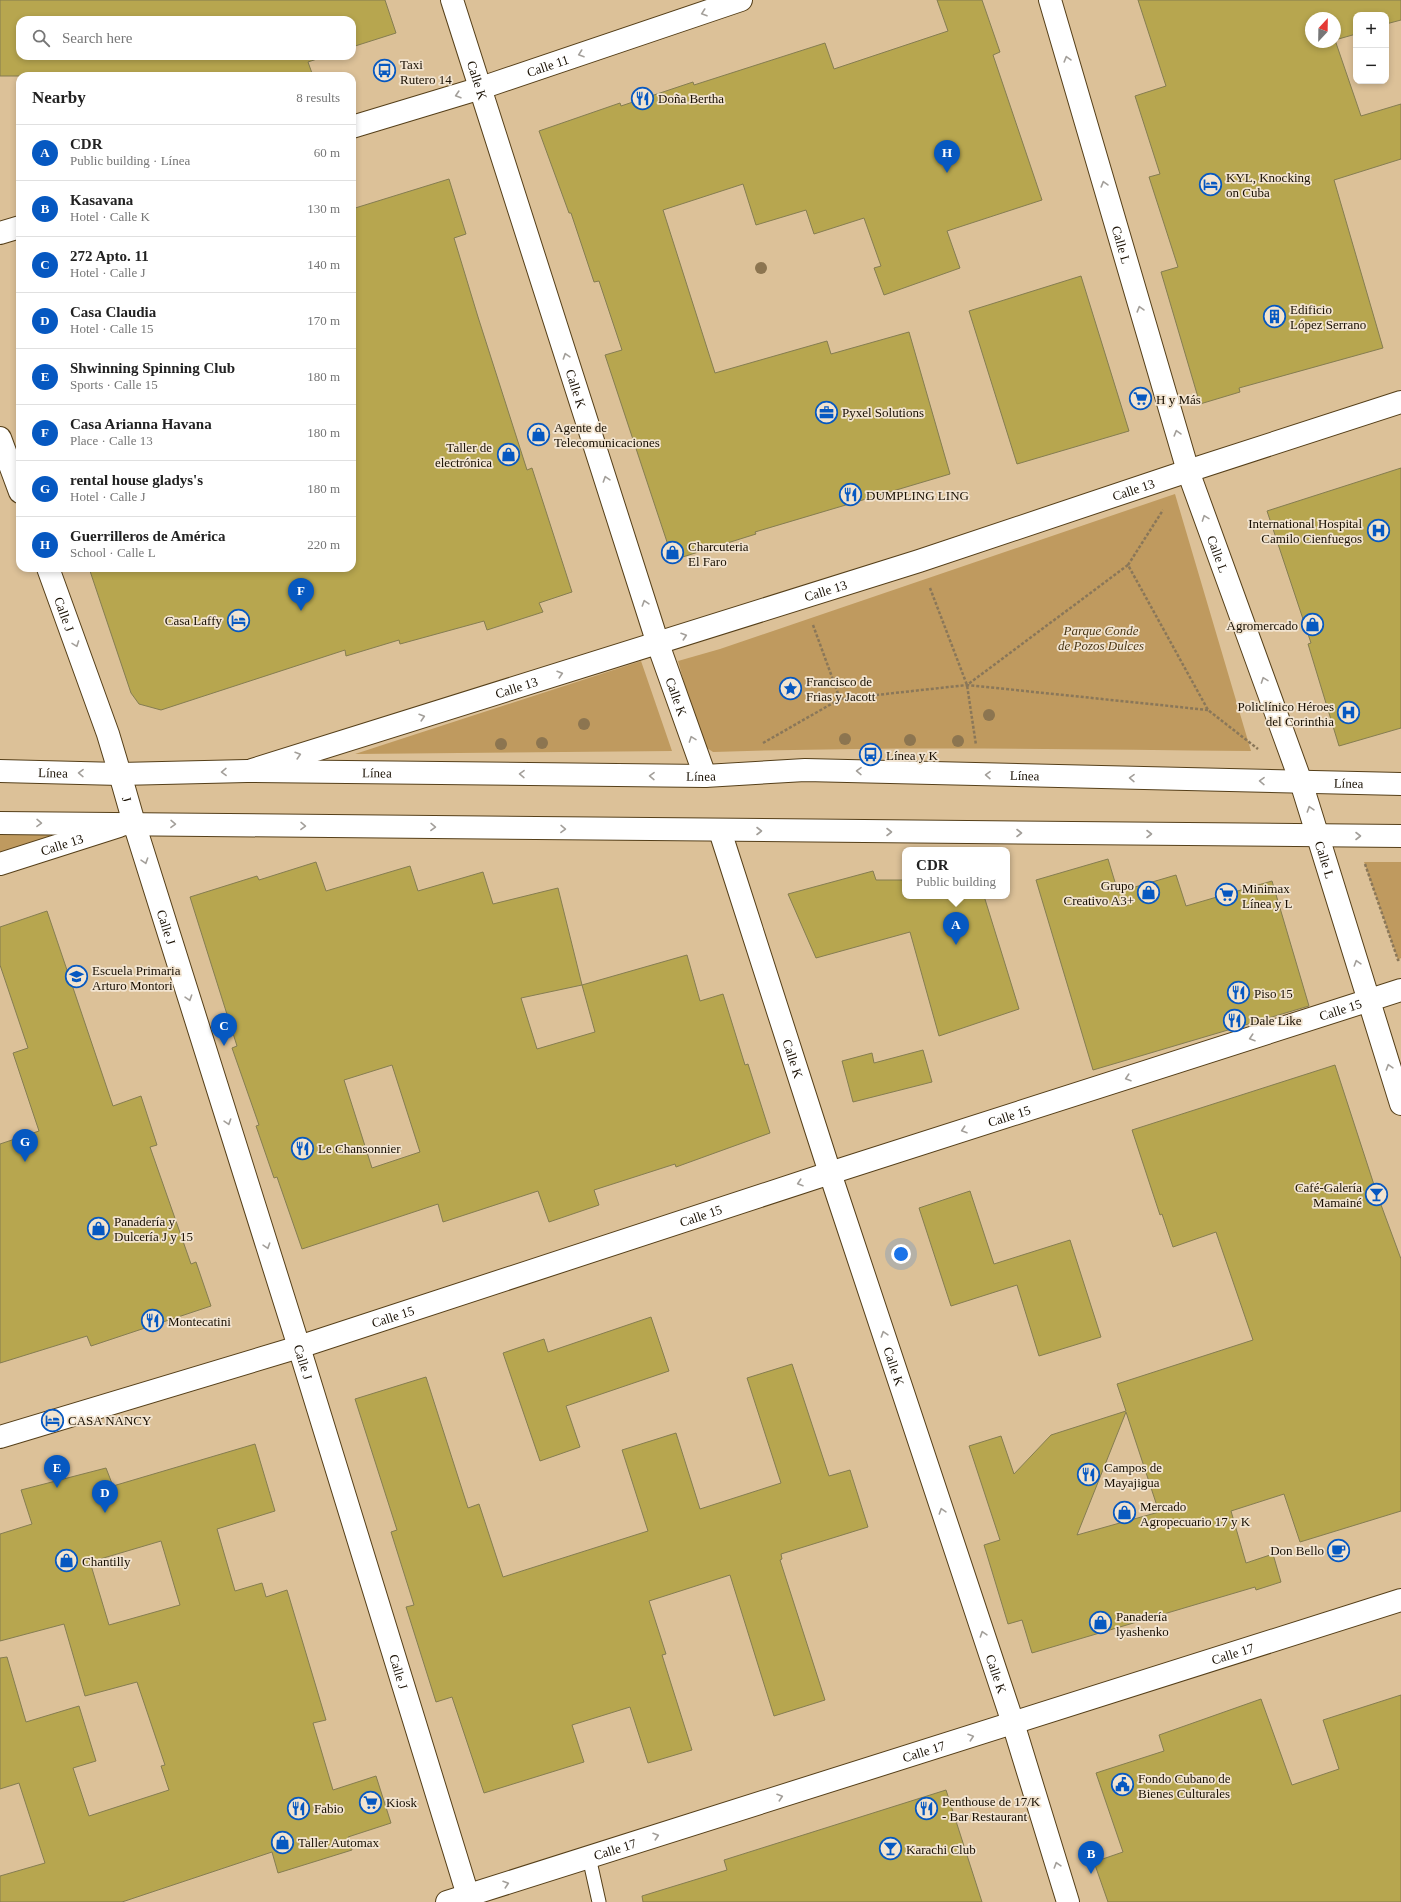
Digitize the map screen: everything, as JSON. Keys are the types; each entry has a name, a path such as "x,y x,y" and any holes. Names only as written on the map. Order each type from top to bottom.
{"street":[{"name":"Calle K","path":"452,0 658,644 705,776"},
{"name":"Calle 11","path":"356,126 481,88 741,0"},
{"name":"Calle L","path":"1050,0 1188,471 1301,782 1401,1104"},
{"path":"0,233 16,228"},
{"name":"Calle 13","path":"247,771 658,644 919,561 1401,402"},
{"path":"0,438 16,481"},
{"name":"Calle J","path":"49,572 108,734 120,774"},
{"name":"Línea","path":"0,771 120,774 247,771 705,776 804,770 1401,784"},
{"name":"J","path":"120,774 129,824"},
{"path":"0,823 720,831 1401,836"},
{"name":"Calle 13","path":"0,864 129,824"},
{"name":"Calle J","path":"129,824 299,1347 469,1899"},
{"name":"Calle K","path":"720,831 830,1173 1013,1723 1068,1902"},
{"name":"Calle 15","path":"0,1437 299,1347 830,1173 1401,990"},
{"name":"Calle 17","path":"447,1902 469,1899 589,1857 1401,1600"}],"lane":[{"path":"589,1857 599,1902"}],"path":[{"path":"967,684 1128,565 1188,471"},
{"path":"919,561 967,684 980,774"},
{"path":"1128,565 1208,710 1264,753"},
{"path":"803,598 840,699"},
{"path":"759,745 840,699 967,684 1208,710"},
{"path":"1364,862 1398,960 1401,958"}],"green space":[{"name":"Parque Conde de Pozos Dulces","path":"1175,494 1251,751 847,749 713,752 701,744 678,661 720,649"},
{"path":"641,661 672,751 355,754"},
{"path":"0,823 124,824 0,862"},
{"path":"1364,862 1401,862 1401,958 1398,960"}],"building":[{"path":"0,0 385,0 396,33 356,46 356,16 16,16 16,60 314,60 308,62 312,72 16,72 16,76 0,76"},
{"path":"937,0 982,0 1000,52 993,55 1042,200 947,231 960,268 884,295 874,268 881,266 864,218 814,234 806,210 756,225 743,184 663,210 715,373 827,341 831,354 909,332 950,474 755,532 756,534 673,560 605,355 622,350 599,281 594,282 571,213 569,213 539,131 620,103 621,106 693,82 694,85 825,43 834,69 948,31"},
{"path":"1138,0 1401,0 1401,20 1389,23 1389,12 1353,12 1353,35 1341,38 1341,12 1305,12 1305,48 1338,48 1361,116 1401,104 1401,159 1334,180 1383,348 1239,388 1240,392 1200,404 1161,272 1178,267 1149,177 1160,174 1135,96 1166,86"},
{"path":"449,179 466,234 454,238 527,470 532,468 572,592 539,603 543,612 487,630 484,621 400,644 399,640 346,656 345,650 161,710 139,704 131,693 90,572 356,572 356,208"},
{"path":"1081,276 1129,431 1017,464 969,311"},
{"path":"1401,468 1401,728 1339,746 1308,644 1311,643 1267,511"},
{"path":"1108,859 1118,892 1176,875 1186,906 1272,881 1309,1006 1093,1070 1036,880"},
{"path":"316,862 326,891 410,866 418,891 483,872 493,904 558,888 582,985 687,955 700,1001 723,994 745,1065 748,1064 770,1133 676,1167 675,1164 594,1190 599,1205 549,1222 538,1191 443,1222 438,1204 302,1249 277,1177 274,1178 256,1126 259,1125 232,1048 237,1046 190,897 257,876 259,880","holes":["582,985 595,1032 537,1049 521,998","392,1065 420,1152 372,1168 344,1080"]},
{"path":"873,871 876,880 902,880 902,899 985,899 1019,1009 939,1036 910,932 816,958 788,894"},
{"path":"47,911 113,1106 141,1096 157,1145 150,1147 191,1264 196,1262 211,1306 91,1346 87,1336 0,1363 0,1144 39,1131 13,1053 28,1048 0,965 0,927"},
{"path":"923,1050 932,1082 853,1102 842,1061 872,1053 874,1063"},
{"path":"1335,1065 1377,1194 1401,1259 1401,1511 1300,1542 1284,1494 1231,1511 1246,1563 1273,1554 1281,1582 1256,1590 1255,1587 1032,1653 1022,1620 1008,1624 984,1545 1000,1540 969,1446 1001,1436 1014,1474 1051,1435 1126,1411 1117,1384 1253,1340 1216,1232 1173,1247 1162,1214 1160,1215 1132,1130","holes":["1126,1412 1159,1512 1077,1535"]},
{"path":"970,1191 994,1264 1070,1240 1101,1337 1039,1356 1017,1285 951,1306 919,1208"},
{"path":"651,1317 669,1371 566,1406 580,1447 540,1461 503,1353 544,1339 548,1352"},
{"path":"792,1364 829,1476 850,1470 868,1527 781,1554 782,1559 780,1560 825,1700 774,1716 730,1575 649,1601 666,1654 662,1655 692,1750 648,1763 630,1707 572,1725 584,1762 484,1793 452,1697 436,1702 406,1607 414,1605 391,1532 397,1530 355,1399 426,1377 468,1508 479,1504 503,1577 648,1531 622,1450 676,1433 700,1509 781,1483 747,1378"},
{"path":"255,1444 275,1511 217,1529 235,1591 262,1583 266,1597 287,1590 326,1720 313,1723 333,1790 376,1776 391,1823 348,1837 352,1850 278,1873 272,1852 122,1902 0,1902 0,1876 45,1863 19,1783 0,1789 0,1658 7,1657 26,1722 79,1706 96,1761 73,1768 89,1816 169,1790 161,1766 165,1765 137,1682 85,1696 64,1624 0,1641 0,1534 32,1524 21,1490 106,1468 113,1486","holes":["161,1541 180,1605 109,1625 90,1562"]},
{"path":"1401,1695 1401,1902 1108,1902 1094,1862 1123,1852 1096,1773 1164,1751 1159,1735 1261,1699 1292,1785 1339,1769 1323,1720"},
{"path":"946,1790 982,1902 643,1902 642,1896 727,1870 724,1860"}],"place":[{"name":"Taxi Rutero 14","path":"384,71"},
{"name":"Doña Bertha","path":"643,98"},
{"name":"Guerrilleros de América","path":"947,173"},
{"name":"KYL, Knocking on Cuba","path":"1210,184"},
{"name":"Edificio López Serrano","path":"1274,316"},
{"name":"H y Más","path":"1141,399"},
{"name":"Pyxel Solutions","path":"826,412"},
{"name":"Agente de Telecomunicaciones","path":"538,434"},
{"name":"Taller de electrónica","path":"508,454"},
{"name":"DUMPLING LING","path":"851,495"},
{"name":"International Hospital Camilo Cienfuegos","path":"1378,530"},
{"name":"Charcuteria El Faro","path":"672,553"},
{"name":"Casa Arianna Havana","path":"301,611"},
{"name":"Casa Laffy","path":"238,620"},
{"name":"Agromercado","path":"1313,625"},
{"name":"Francisco de Frias y Jacott","path":"790,688"},
{"name":"Policlínico Héroes del Corinthia","path":"1349,713"},
{"name":"Línea y K","path":"870,755"},
{"name":"Grupo Creativo A3+","path":"1149,892"},
{"name":"Minimax Línea y L","path":"1226,895"},
{"name":"CDR","path":"956,945"},
{"name":"Escuela Primaria Arturo Montori","path":"76,977"},
{"name":"Piso 15","path":"1238,993"},
{"name":"Dale Like","path":"1235,1020"},
{"name":"272 Apto. 11","path":"224,1046"},
{"name":"Le Chansonnier","path":"303,1148"},
{"name":"rental house gladys's","path":"25,1162"},
{"name":"Café-Galería Mamainé","path":"1377,1194"},
{"name":"Panadería y Dulcería J y 15","path":"99,1228"},
{"name":"Montecatini","path":"152,1321"},
{"name":"CASA NANCY","path":"52,1420"},
{"name":"Campos de Mayajigua","path":"1089,1474"},
{"name":"Shwinning Spinning Club","path":"57,1488"},
{"name":"Casa Claudia","path":"105,1513"},
{"name":"Mercado Agropecuario 17 y K","path":"1124,1513"},
{"name":"Don Bello","path":"1339,1550"},
{"name":"Chantilly","path":"66,1561"},
{"name":"Panadería lyashenko","path":"1100,1623"},
{"name":"Fondo Cubano de Bienes Culturales","path":"1123,1785"},
{"name":"Kiosk","path":"371,1802"},
{"name":"Fabio","path":"299,1808"},
{"name":"Penthouse de 17/K - Bar Restaurant","path":"926,1808"},
{"name":"Taller Automax","path":"282,1842"},
{"name":"Karachi Club","path":"890,1849"},
{"name":"Kasavana","path":"1091,1874"}]}
